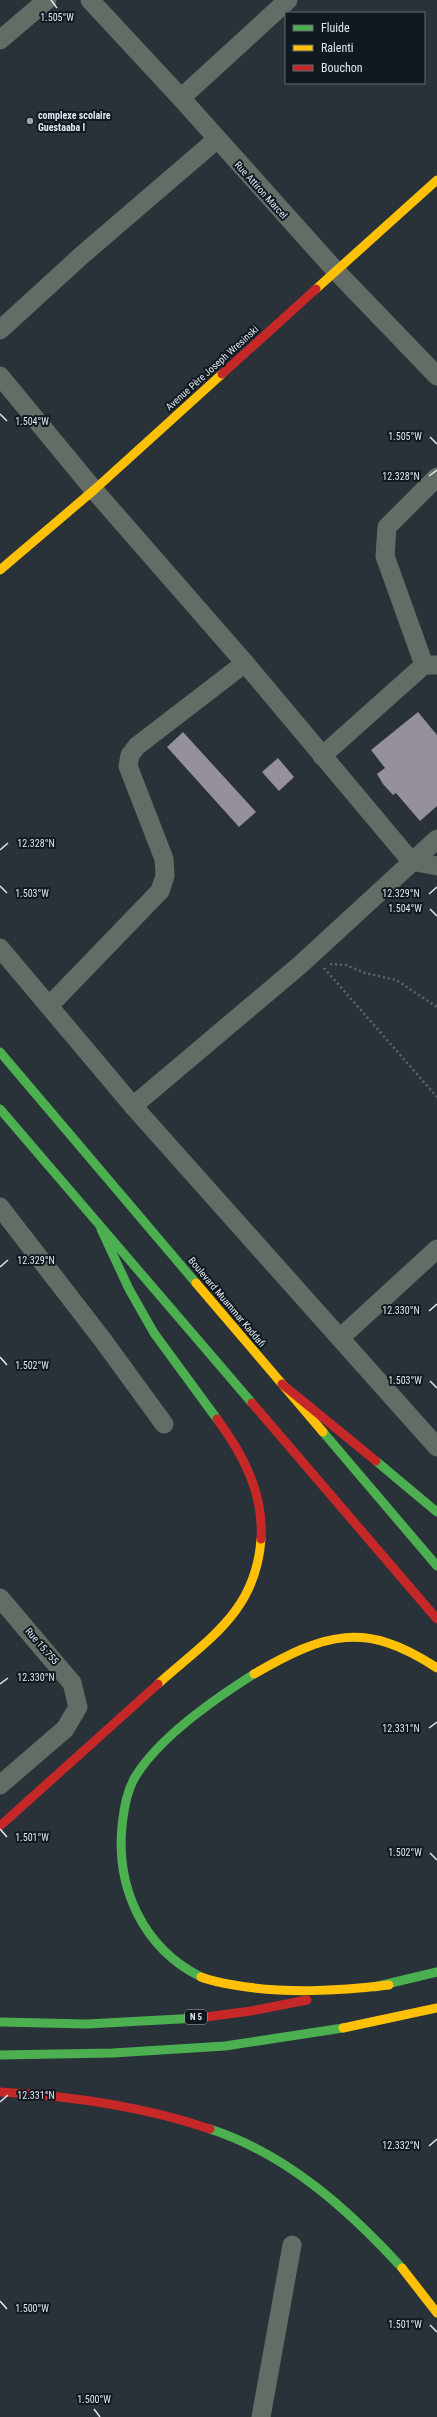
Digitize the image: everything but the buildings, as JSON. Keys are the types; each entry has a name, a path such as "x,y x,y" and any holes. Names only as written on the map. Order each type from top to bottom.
{"main road":[{"name":"Avenue Père Joseph Wresinski","path":"0,570 94,490 335,270 437,180"},
{"name":"Boulevard Muammar Kaddafi","path":"0,1052 437,1566"},
{"path":"0,1109 101,1229 437,1619"},
{"path":"0,1826 216,1632 239,1607 254,1574 261,1548 262,1526 259,1501 252,1477 241,1454 218,1420 163,1347 123,1277 101,1229"},
{"path":"282,1384 406,1488 437,1512"},
{"path":"389,1985 321,1992 252,1989 206,1979 172,1958 139,1922 125,1888 121,1862 120,1834 125,1807 136,1775 162,1744 219,1699 281,1658 327,1639 359,1637 388,1642 422,1658 437,1668"},
{"name":"N 5","path":"0,2022 90,2024 232,2014 389,1985 437,1972"},
{"path":"0,2055 114,2053 225,2046 347,2027 437,2008"},
{"path":"0,2092 52,2094 145,2111 212,2128 279,2160 333,2199 385,2250 437,2313"}],"street":[{"path":"0,40 47,0"},
{"name":"Rue Attiron Marcel","path":"90,0 181,98 216,140 335,270 437,376"},
{"path":"181,98 288,0"},
{"path":"0,330 81,256 216,140"},
{"path":"0,376 94,490 245,663 411,861 437,866"},
{"path":"322,756 430,665 385,556 385,540 387,527 437,477"},
{"path":"49,1006 160,891 165,876 164,859 128,766 130,755 137,746 245,663"},
{"path":"133,1106 300,965 411,861 437,839"},
{"path":"0,948 133,1106 437,1447"},
{"path":"0,1207 102,1339 164,1424"},
{"path":"340,1338 437,1250"},
{"name":"Rue 15.755","path":"0,1598 72,1683 78,1707 65,1729 0,1785"},
{"path":"261,2417 292,2245"}],"path":[{"path":"320,962 437,1097"},
{"path":"300,965 320,962 346,965 365,973 396,980 437,1007"}],"traffic: fast":[{"path":"0,1052 196,1283"},
{"path":"0,1109 252,1403"},
{"path":"101,1229 129,1289 154,1333 217,1419"},
{"path":"323,1432 437,1566"},
{"path":"376,1461 437,1512"},
{"path":"201,1977 181,1965 163,1950 149,1933 138,1914 129,1893 121,1849 122,1826 126,1799 137,1774 160,1745 191,1718 223,1694 254,1674"},
{"path":"374,1987 437,1972"},
{"path":"0,2022 87,2024 198,2018"},
{"path":"0,2055 113,2053 225,2046 343,2028"},
{"path":"210,2129 265,2153 315,2186 360,2225 402,2268"}],"traffic: slow":[{"path":"316,289 437,180"},
{"path":"0,570 94,490 222,374"},
{"path":"196,1283 323,1432"},
{"path":"158,1684 211,1638 239,1605 250,1586 257,1564 261,1539"},
{"path":"254,1674 302,1649 324,1641 345,1638 366,1638 388,1643 411,1653 437,1668"},
{"path":"201,1977 213,1981 253,1988 292,1991 350,1989 389,1985"},
{"path":"343,2028 437,2008"},
{"path":"402,2268 437,2313"}],"traffic: jam":[{"path":"222,374 316,289"},
{"path":"282,1384 376,1461"},
{"path":"252,1403 437,1619"},
{"path":"217,1419 235,1446 250,1475 259,1506 261,1539"},
{"path":"0,1826 158,1684"},
{"path":"198,2018 251,2011 307,2000"},
{"path":"0,2092 54,2096 106,2103 159,2114 210,2129"}],"place":[{"name":"complexe scolaire Guestaaba I","path":"30,121"}]}
